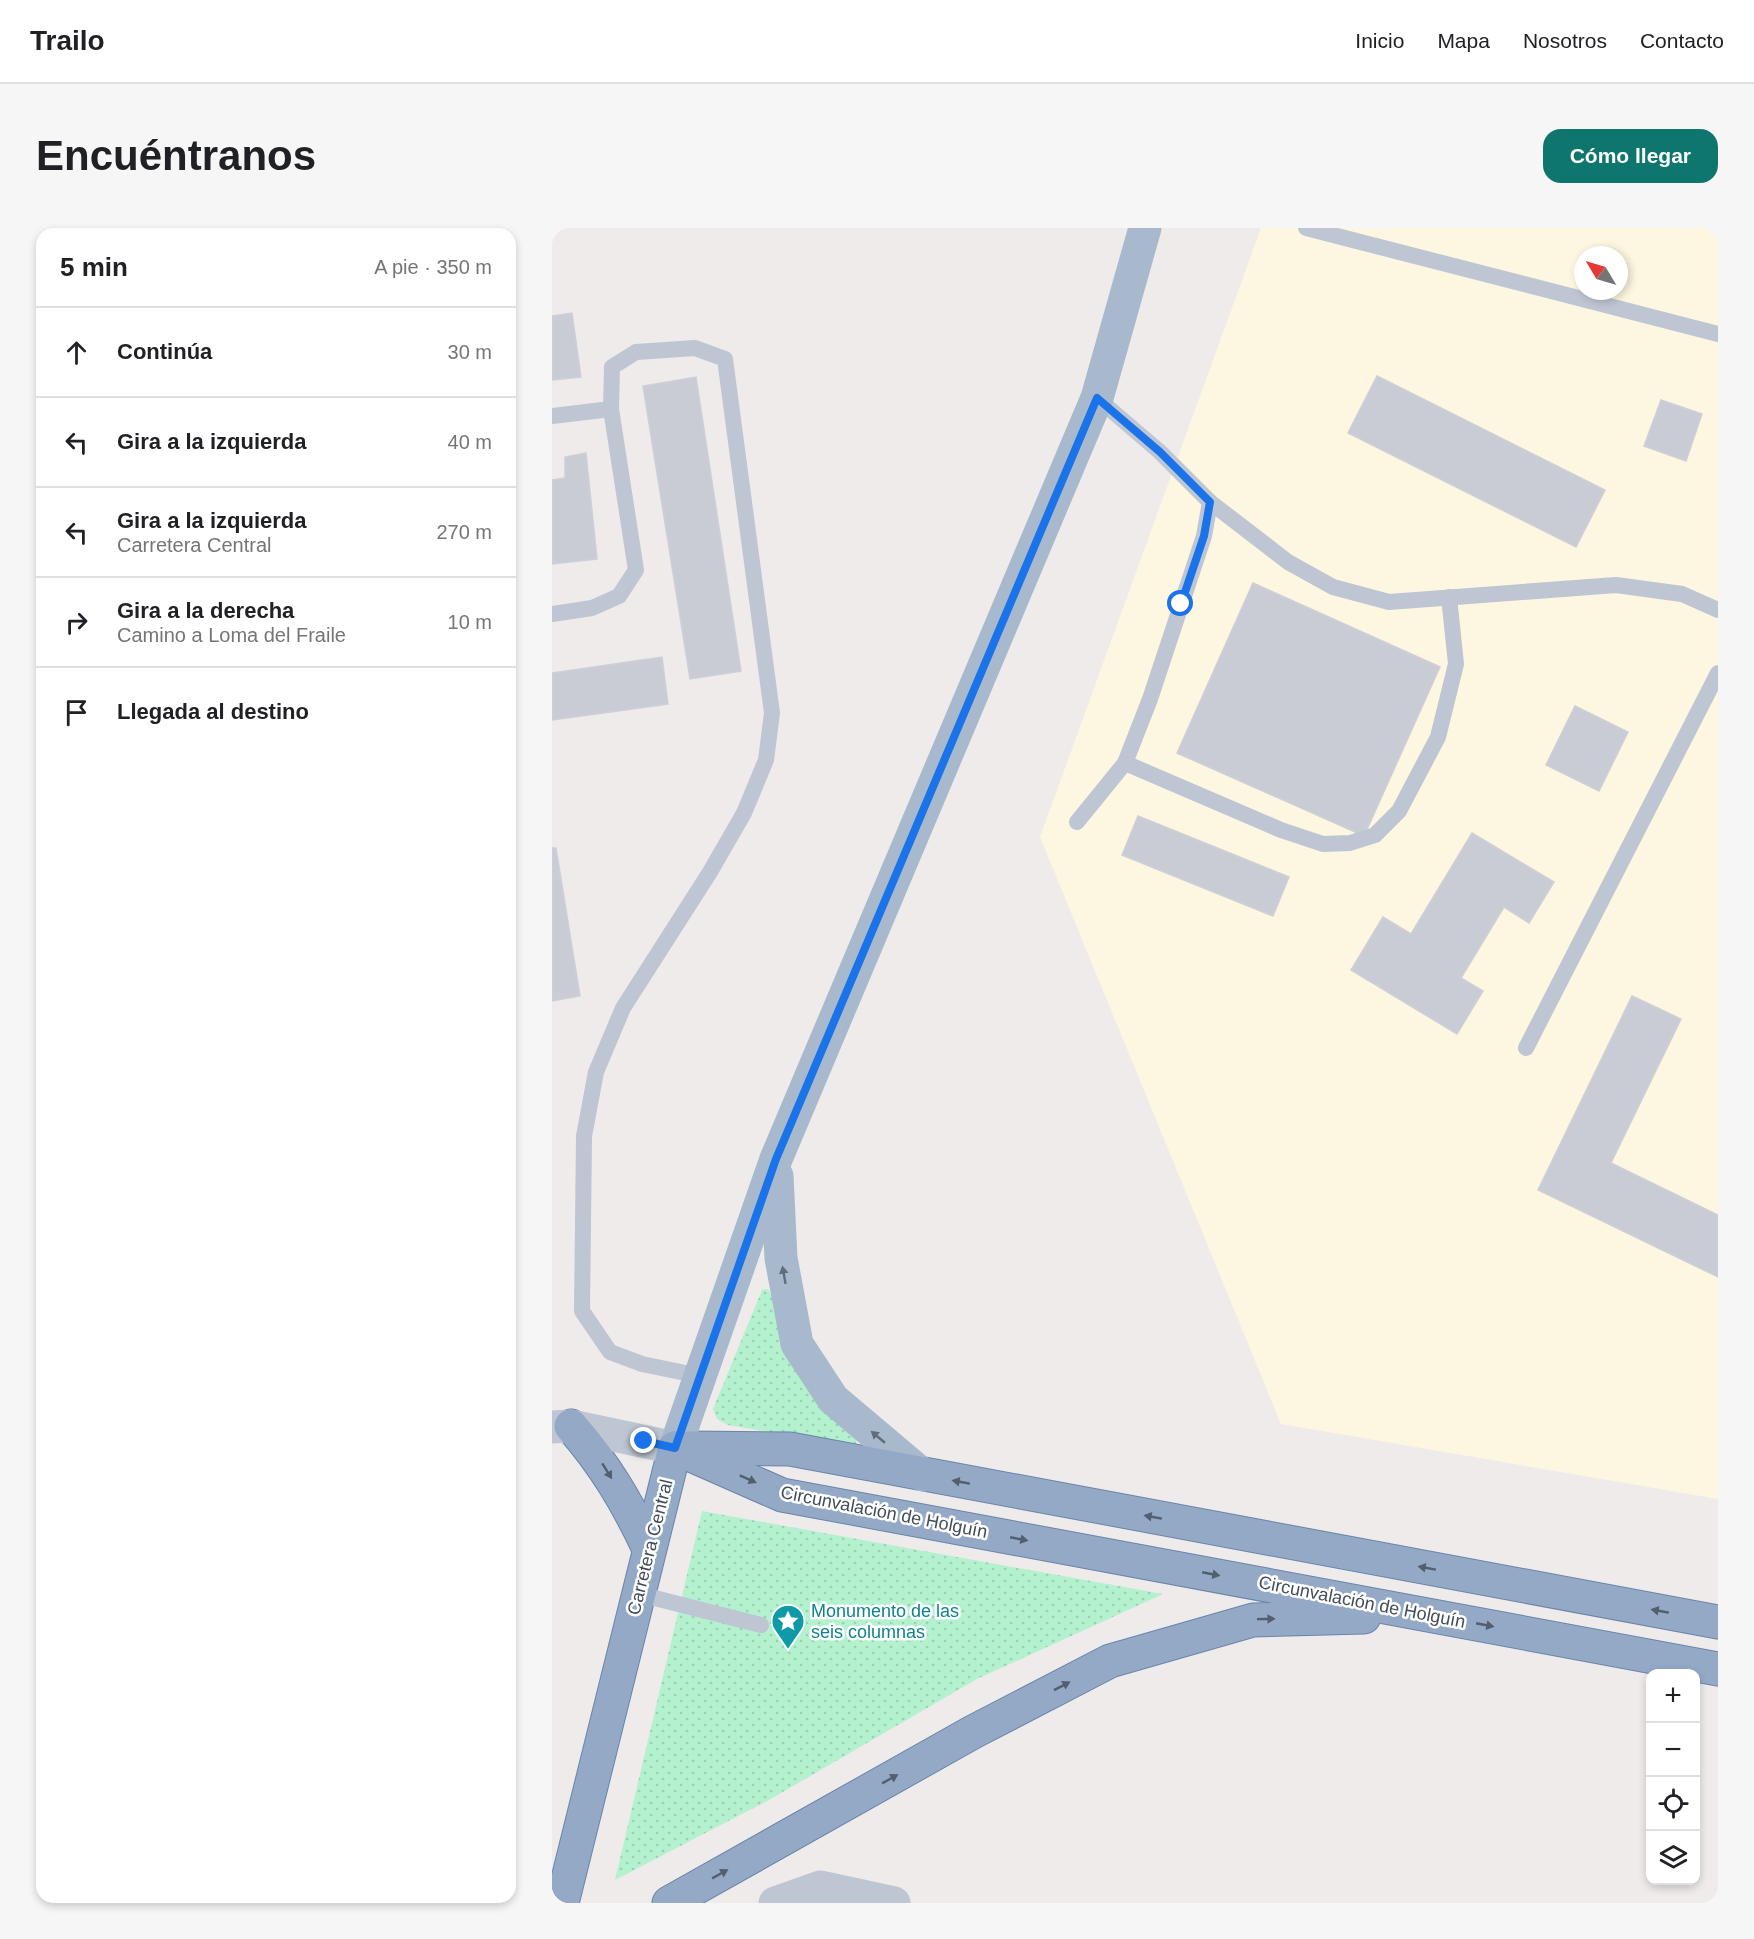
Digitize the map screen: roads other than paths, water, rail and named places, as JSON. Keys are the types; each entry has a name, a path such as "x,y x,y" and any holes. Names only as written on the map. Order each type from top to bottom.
{"highway":[{"path":"561,1426 599,1458 627,1501 649,1549"},
{"path":"675,1448 790,1449 1718,1622"},
{"name":"Carretera Central","path":"562,1903 675,1448"},
{"name":"Circunvalación de Holguín","path":"675,1448 782,1494 1718,1669"},
{"path":"669,1903 973,1732 1110,1661 1253,1620 1432,1616"}],"main road":[{"name":"Carretera Central","path":"675,1448 776,1159 1097,398 1145,228"},
{"path":"776,1159 781,1258 797,1344 833,1400 923,1475"}],"street":[{"path":"561,1426 675,1448"},
{"path":"775,1903 818,1895 894,1903"}],"lane":[{"path":"1306,228 1718,334"},
{"path":"552,614 592,608 619,596 636,570 611,409 612,367 636,352 695,348 725,359 772,713 766,760 744,813 711,872 624,1008 596,1072 584,1136 582,1311 610,1352 642,1364 700,1376"},
{"path":"1097,398 1160,452 1210,502 1288,562 1333,587 1389,602 1616,585 1682,594 1718,610"},
{"path":"552,416 611,409"},
{"path":"1077,822 1125,763 1150,699 1204,536 1210,502"},
{"path":"1125,763 1281,830 1323,844 1350,843 1375,835 1399,811 1438,736 1456,664 1449,597"},
{"path":"1526,1047 1718,673"},
{"path":"639,1594 762,1625"}],"place":[{"name":"Monumento de las seis columnas","path":"788,1650"}]}
